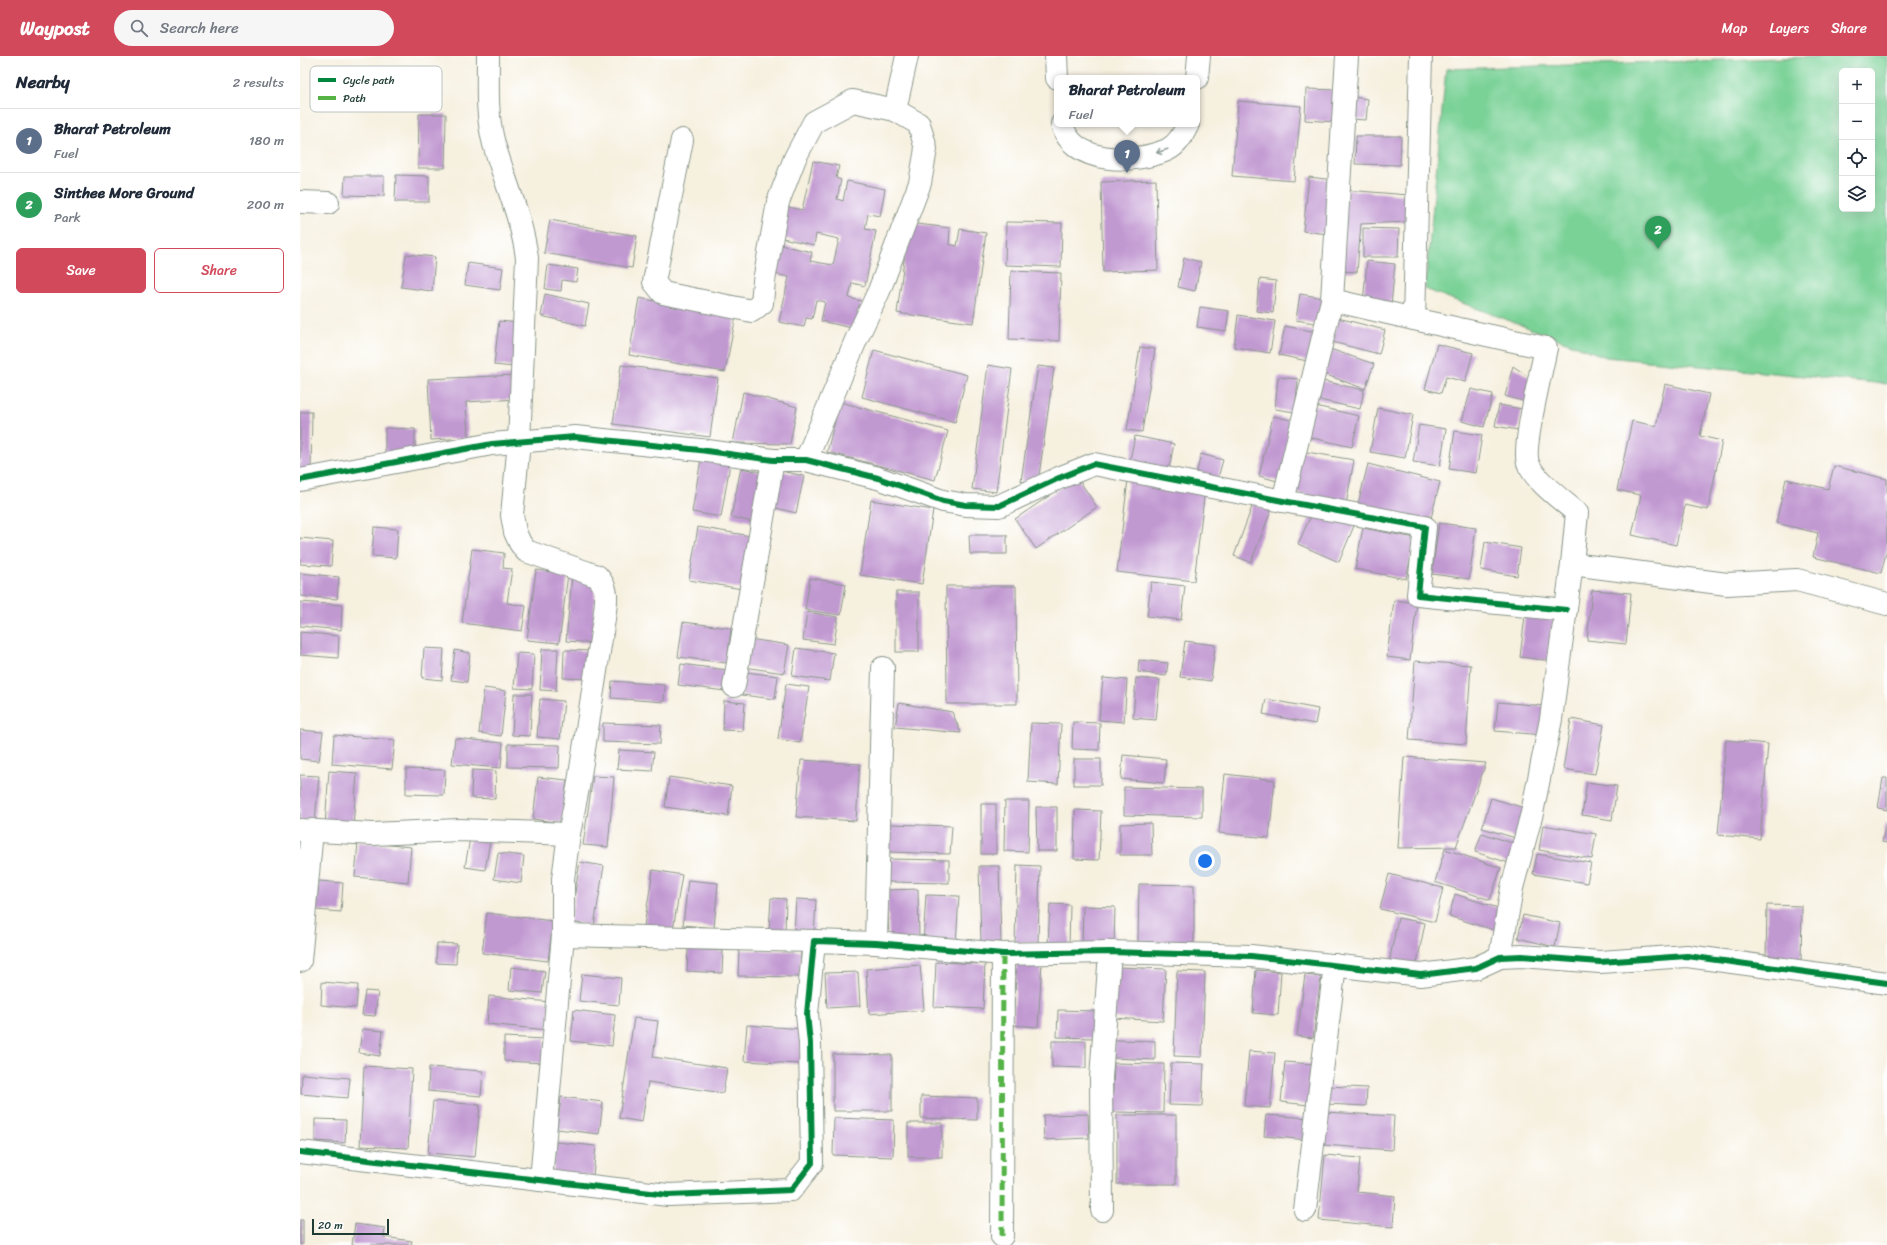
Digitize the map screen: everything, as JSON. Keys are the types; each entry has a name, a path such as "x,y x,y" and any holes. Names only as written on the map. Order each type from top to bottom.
{"street":[{"path":"488,56 488,112 494,143 524,237 527,258 519,442 512,515 515,532 526,551 536,556 597,576 604,584 606,592 604,619 578,788 569,834 563,880 563,936 541,1180"},
{"path":"896,110 907,56"},
{"path":"1056,56 1057,75"},
{"path":"1197,75 1199,56"},
{"path":"1283,502 1332,300 1347,56"},
{"path":"1414,319 1421,56"},
{"path":"682,140 654,282 663,293 752,311 762,303 764,281 778,202 795,158 814,122 853,102 896,110 919,124 926,149 920,183 879,291 856,340 806,460"},
{"path":"1063,127 1068,140 1077,148 1090,154 1109,158 1134,157 1168,150 1180,139 1186,127"},
{"path":"300,202 328,203"},
{"path":"1332,300 1546,348 1528,439 1528,462 1540,481 1577,513 1572,564 1551,719 1532,814 1512,888 1500,957"},
{"path":"300,480 492,444 575,436 773,460 806,460 878,478 943,501 966,505 999,506 1058,478 1094,464 1283,502 1425,527 1418,595 1566,610"},
{"path":"734,686 773,460"},
{"path":"1572,564 1727,584 1797,580 1887,604"},
{"path":"876,943 883,668"},
{"path":"300,961 306,830 373,834 459,830 569,834"},
{"path":"563,936 876,943 1003,954 1110,952 1251,956 1421,975 1476,968 1500,957 1522,956 1600,962 1687,956 1887,982"},
{"path":"300,1152 668,1195 791,1190 812,1164 810,1043 807,1014 814,942"},
{"path":"1102,1210 1101,1078 1110,952"},
{"path":"1002,1236 1003,954"},
{"path":"1304,1210 1335,965"}],"green space":[{"path":"1845,56 1887,56 1887,384 1606,357 1425,289 1446,69"}],"building":[{"path":"1306,89 1337,90 1336,122 1305,120"},
{"path":"1352,97 1368,99 1366,120 1350,119"},
{"path":"1238,101 1301,106 1294,181 1232,176"},
{"path":"419,114 446,114 445,168 418,168"},
{"path":"1356,136 1401,136 1400,165 1355,164"},
{"path":"813,161 839,166 836,178 841,180 837,199 843,201 847,181 885,189 880,216 868,214 865,229 876,231 865,286 852,283 849,298 862,301 856,329 821,321 825,302 816,300 812,319 806,318 804,327 779,322 789,277 770,273 776,244 812,252 810,261 833,265 839,239 816,234 814,245 778,237 784,206 802,210"},
{"path":"396,175 429,176 429,202 395,202"},
{"path":"345,176 384,176 384,196 344,195"},
{"path":"1309,177 1334,180 1328,234 1303,231"},
{"path":"1156,180 1158,270 1103,272 1101,182"},
{"path":"1347,190 1408,195 1407,222 1361,224 1357,272 1341,271"},
{"path":"550,220 637,236 632,268 544,253"},
{"path":"1006,222 1062,223 1061,267 1005,265"},
{"path":"909,223 950,228 949,244 957,246 960,229 986,233 973,323 897,313"},
{"path":"1363,228 1399,229 1398,257 1363,257"},
{"path":"406,254 435,257 432,291 401,287"},
{"path":"1184,258 1201,262 1195,291 1178,287"},
{"path":"1367,261 1395,264 1391,306 1363,303"},
{"path":"468,263 503,268 500,290 465,285"},
{"path":"548,265 578,269 576,282 562,280 561,291 545,289"},
{"path":"1011,271 1061,273 1059,341 1009,339"},
{"path":"1260,279 1276,281 1273,313 1256,311"},
{"path":"545,294 589,304 585,326 541,316"},
{"path":"1300,294 1324,298 1320,324 1296,320"},
{"path":"639,298 736,316 725,372 629,355"},
{"path":"1200,307 1229,311 1226,331 1197,327"},
{"path":"1238,315 1275,321 1270,353 1234,347"},
{"path":"1338,318 1385,330 1379,354 1332,342"},
{"path":"499,321 519,323 514,367 494,365"},
{"path":"1285,326 1317,332 1312,362 1279,355"},
{"path":"1437,344 1473,353 1465,382 1446,377 1441,393 1425,389"},
{"path":"1140,347 1155,349 1142,432 1127,430"},
{"path":"1330,349 1374,364 1365,389 1321,373"},
{"path":"874,350 967,375 955,422 862,397"},
{"path":"621,365 718,378 710,437 613,424"},
{"path":"988,365 1012,369 996,492 972,489"},
{"path":"1038,366 1054,368 1038,483 1021,481"},
{"path":"1513,366 1530,378 1529,403 1505,396"},
{"path":"517,375 518,399 466,402 468,438 431,440 428,379"},
{"path":"1278,377 1298,379 1295,412 1275,409"},
{"path":"1318,380 1364,390 1360,409 1315,399"},
{"path":"1665,384 1709,394 1700,436 1722,441 1708,510 1685,505 1676,545 1632,535 1641,495 1617,490 1632,421 1656,426"},
{"path":"1471,389 1493,394 1484,427 1462,421"},
{"path":"743,392 797,407 790,444 733,443"},
{"path":"840,402 948,431 935,480 827,452"},
{"path":"1311,405 1359,416 1352,447 1304,436"},
{"path":"1499,405 1522,409 1518,430 1495,426"},
{"path":"1378,408 1413,415 1405,458 1370,452"},
{"path":"300,412 312,412 311,470 300,470"},
{"path":"1273,416 1295,421 1281,482 1259,476"},
{"path":"1419,425 1446,429 1440,466 1413,462"},
{"path":"385,428 415,429 415,455 385,455"},
{"path":"1455,431 1482,435 1476,473 1449,469"},
{"path":"1135,436 1174,444 1168,473 1129,464"},
{"path":"1301,451 1354,460 1346,505 1294,492"},
{"path":"1201,454 1223,460 1216,485 1195,479"},
{"path":"701,459 730,464 721,517 692,512"},
{"path":"1368,464 1440,482 1430,522 1358,504"},
{"path":"1834,466 1887,479 1887,549 1881,573 1813,557 1818,533 1776,523 1786,479 1828,489"},
{"path":"741,468 766,473 757,523 731,517"},
{"path":"781,471 804,476 796,513 772,507"},
{"path":"1077,477 1097,507 1036,549 1015,519"},
{"path":"1128,479 1205,489 1194,581 1117,572"},
{"path":"871,500 933,510 922,584 860,575"},
{"path":"1253,504 1271,511 1251,562 1234,556"},
{"path":"1313,511 1356,521 1339,562 1298,544"},
{"path":"1439,523 1476,528 1469,579 1432,574"},
{"path":"374,527 398,529 396,558 372,556"},
{"path":"698,527 751,536 742,589 689,580"},
{"path":"1363,528 1415,538 1406,579 1355,569"},
{"path":"969,535 1007,535 1007,554 970,554"},
{"path":"300,538 333,541 331,566 300,564"},
{"path":"1485,542 1521,548 1517,576 1481,570"},
{"path":"472,549 504,553 503,568 512,569 507,603 526,606 522,631 462,623"},
{"path":"536,570 568,574 559,643 527,640"},
{"path":"300,573 339,577 337,599 300,596"},
{"path":"572,576 595,586 594,643 566,641"},
{"path":"810,578 846,584 841,615 805,610"},
{"path":"1151,582 1185,586 1181,620 1147,616"},
{"path":"946,586 1016,586 1017,704 947,704"},
{"path":"1592,590 1631,593 1626,644 1587,640"},
{"path":"896,592 919,592 919,652 896,652"},
{"path":"1394,600 1417,603 1410,660 1387,657"},
{"path":"300,602 342,605 341,630 300,626"},
{"path":"807,612 838,617 834,644 803,640"},
{"path":"1525,616 1557,620 1552,661 1520,657"},
{"path":"683,622 731,628 727,663 678,657"},
{"path":"300,632 339,636 338,658 300,655"},
{"path":"749,639 789,645 784,673 744,667"},
{"path":"1185,641 1215,645 1211,681 1180,677"},
{"path":"424,648 444,649 442,680 422,678"},
{"path":"796,648 834,653 830,681 792,676"},
{"path":"542,649 558,649 556,691 540,690"},
{"path":"455,650 470,653 467,682 451,680"},
{"path":"564,650 592,651 591,679 563,678"},
{"path":"517,653 534,654 532,689 514,688"},
{"path":"1139,660 1168,663 1166,676 1138,672"},
{"path":"1415,661 1471,665 1466,744 1409,740"},
{"path":"681,664 727,670 725,691 678,685"},
{"path":"745,672 778,676 775,699 742,695"},
{"path":"1103,678 1127,680 1124,722 1099,720"},
{"path":"1136,678 1160,680 1156,720 1133,718"},
{"path":"612,681 665,685 664,702 611,698"},
{"path":"786,684 809,687 800,743 778,739"},
{"path":"484,688 506,691 501,736 479,733"},
{"path":"514,694 532,694 530,736 512,735"},
{"path":"540,699 564,701 560,739 537,737"},
{"path":"1266,699 1318,709 1315,724 1263,714"},
{"path":"724,701 745,703 743,731 723,730"},
{"path":"1498,702 1546,706 1544,735 1495,731"},
{"path":"899,703 952,712 961,733 895,727"},
{"path":"1571,719 1604,725 1595,774 1563,769"},
{"path":"1073,722 1100,723 1099,750 1072,749"},
{"path":"603,723 661,725 660,744 603,742"},
{"path":"1031,723 1061,724 1058,784 1028,782"},
{"path":"300,730 323,732 319,761 300,759"},
{"path":"334,735 395,740 392,769 332,764"},
{"path":"455,738 503,743 501,768 452,764"},
{"path":"1726,740 1768,744 1760,839 1718,835"},
{"path":"508,744 560,745 559,768 508,767"},
{"path":"619,750 654,752 652,771 617,769"},
{"path":"1123,755 1166,759 1164,783 1121,779"},
{"path":"1404,757 1486,763 1456,847 1398,848"},
{"path":"1074,759 1101,759 1101,785 1074,785"},
{"path":"801,760 860,764 856,821 796,817"},
{"path":"406,769 445,770 444,795 406,794"},
{"path":"472,770 496,771 495,799 471,798"},
{"path":"329,771 357,773 353,828 325,825"},
{"path":"1225,774 1275,780 1269,838 1219,833"},
{"path":"300,775 319,776 315,822 300,821"},
{"path":"593,776 614,777 608,847 583,845"},
{"path":"538,777 567,780 562,823 533,819"},
{"path":"669,777 732,786 728,816 665,807"},
{"path":"1883,778 1887,778 1887,810 1878,808"},
{"path":"1587,782 1617,786 1612,820 1582,815"},
{"path":"1124,787 1202,789 1202,817 1124,815"},
{"path":"1491,798 1528,809 1519,839 1482,828"},
{"path":"1005,801 1029,801 1028,852 1004,851"},
{"path":"981,804 996,804 996,854 981,854"},
{"path":"1036,807 1057,807 1057,851 1037,851"},
{"path":"1075,810 1101,811 1099,860 1074,859"},
{"path":"1151,823 1152,855 1120,855 1120,824"},
{"path":"1887,823 1887,843 1882,842"},
{"path":"890,824 952,826 950,854 888,852"},
{"path":"1543,825 1596,834 1592,859 1539,850"},
{"path":"1482,833 1518,845 1512,864 1475,852"},
{"path":"470,838 490,841 485,870 465,867"},
{"path":"358,842 411,847 408,882 355,877"},
{"path":"1445,849 1501,868 1490,900 1435,882"},
{"path":"498,853 524,856 521,883 494,879"},
{"path":"1537,854 1591,863 1587,883 1533,874"},
{"path":"888,859 949,860 949,883 888,882"},
{"path":"580,862 604,866 594,926 570,922"},
{"path":"1017,865 1040,866 1038,943 1015,943"},
{"path":"979,866 999,866 1001,942 981,943"},
{"path":"653,870 682,875 673,930 644,926"},
{"path":"1389,874 1443,888 1435,922 1380,909"},
{"path":"688,880 718,883 714,928 683,925"},
{"path":"319,881 343,883 341,912 316,910"},
{"path":"1139,884 1194,885 1194,943 1138,942"},
{"path":"918,889 919,939 889,940 887,890"},
{"path":"1455,894 1504,910 1497,931 1449,916"},
{"path":"926,895 959,896 956,944 923,943"},
{"path":"771,898 786,899 785,932 769,931"},
{"path":"796,899 816,900 814,936 794,934"},
{"path":"1050,904 1070,905 1069,945 1048,944"},
{"path":"1767,905 1802,906 1801,961 1766,960"},
{"path":"1083,906 1115,907 1114,947 1082,947"},
{"path":"487,913 553,921 548,961 482,953"},
{"path":"1523,915 1560,923 1555,947 1518,938"},
{"path":"1398,918 1425,923 1416,968 1389,963"},
{"path":"437,943 457,944 456,964 436,963"},
{"path":"688,949 723,951 722,973 687,971"},
{"path":"739,950 801,951 800,977 738,976"},
{"path":"1017,960 1042,962 1038,1027 1013,1025"},
{"path":"936,962 985,964 983,1009 934,1007"},
{"path":"920,965 924,1010 869,1014 866,969"},
{"path":"511,967 545,971 542,993 509,990"},
{"path":"1117,967 1166,969 1163,1021 1114,1018"},
{"path":"1256,970 1281,972 1278,1015 1253,1013"},
{"path":"1177,971 1205,972 1202,1057 1174,1056"},
{"path":"858,972 860,1006 827,1008 825,973"},
{"path":"582,974 621,978 619,1005 579,1001"},
{"path":"1305,975 1321,977 1313,1038 1297,1036"},
{"path":"322,982 358,985 356,1008 321,1005"},
{"path":"365,991 378,992 375,1016 362,1015"},
{"path":"489,996 550,1002 548,1030 487,1024"},
{"path":"574,1010 615,1015 612,1046 571,1041"},
{"path":"1058,1010 1095,1011 1094,1038 1057,1037"},
{"path":"634,1018 658,1021 653,1057 727,1068 723,1093 648,1082 642,1122 619,1118"},
{"path":"747,1025 803,1029 800,1064 744,1061"},
{"path":"362,1029 383,1031 380,1056 359,1053"},
{"path":"504,1037 545,1039 544,1063 504,1061"},
{"path":"1115,1040 1155,1041 1155,1060 1114,1058"},
{"path":"1052,1041 1086,1041 1086,1068 1052,1067"},
{"path":"1249,1051 1275,1053 1270,1108 1244,1106"},
{"path":"833,1054 892,1055 892,1111 833,1111"},
{"path":"1285,1062 1313,1064 1309,1105 1281,1102"},
{"path":"1114,1063 1164,1064 1163,1113 1112,1112"},
{"path":"1171,1063 1204,1064 1202,1106 1169,1105"},
{"path":"364,1066 412,1069 408,1148 360,1146"},
{"path":"429,1067 483,1071 481,1096 428,1091"},
{"path":"302,1074 350,1078 348,1098 301,1094"},
{"path":"1328,1086 1367,1088 1366,1106 1326,1104"},
{"path":"921,1096 977,1098 977,1120 921,1118"},
{"path":"561,1097 603,1102 599,1134 557,1129"},
{"path":"433,1101 480,1105 475,1157 428,1153"},
{"path":"1325,1112 1394,1116 1392,1150 1323,1145"},
{"path":"1088,1114 1089,1138 1044,1140 1043,1115"},
{"path":"1117,1115 1176,1115 1176,1184 1117,1184"},
{"path":"1266,1115 1310,1118 1309,1140 1264,1136"},
{"path":"834,1118 894,1120 893,1157 833,1155"},
{"path":"315,1119 346,1120 345,1143 315,1141"},
{"path":"908,1123 942,1123 942,1157 908,1157"},
{"path":"556,1142 596,1146 593,1176 553,1172"},
{"path":"1325,1155 1360,1158 1357,1192 1395,1196 1393,1227 1319,1220"},
{"path":"300,1220 303,1220 303,1244 300,1244"},
{"path":"355,1224 385,1228 384,1237 412,1241 411,1245 352,1245"}],"marked path":[{"path":"1002,1236 1003,954"}],"cycle path":[{"path":"300,480 492,444 575,437 700,450 773,460 806,460 878,478 943,501 966,505 999,506 1059,478 1094,464 1425,527 1418,595 1566,610"},
{"path":"300,1152 668,1195 791,1190 812,1163 810,1043 807,1014 814,941 876,943 1003,954 1110,952 1251,956 1421,975 1476,968 1500,957 1522,956 1600,962 1687,956 1887,983"}],"place":[{"name":"Bharat Petroleum","path":"1127,173"},
{"name":"Sinthee More Ground","path":"1658,249"}]}
